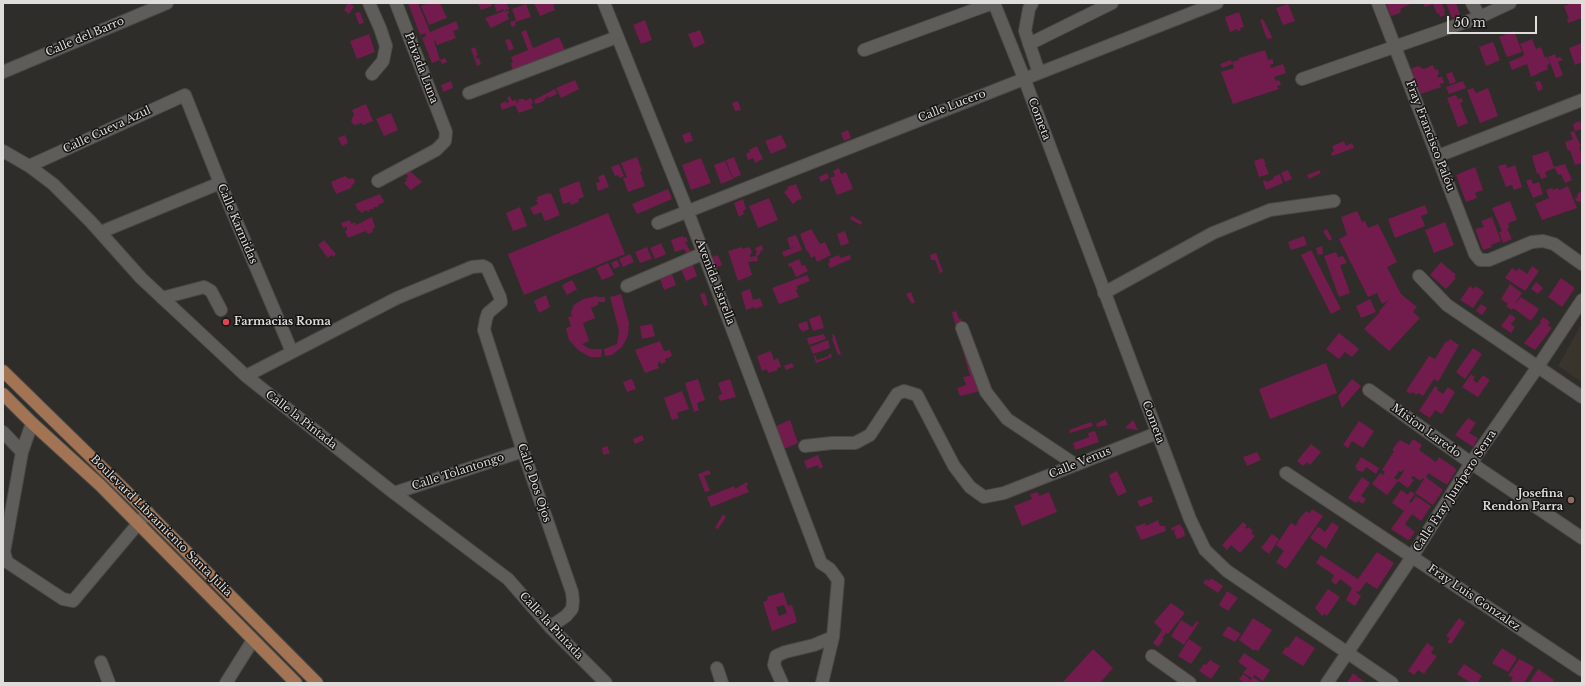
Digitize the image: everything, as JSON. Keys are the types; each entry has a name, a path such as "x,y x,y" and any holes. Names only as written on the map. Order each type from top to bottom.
{"main road":[{"name":"Boulevard Libramiento Santa Julia","path":"3,371 148,512 317,683"},
{"name":"Boulevard Libramiento Santa Julia","path":"3,394 32,423 100,485 296,683"}],"street":[{"name":"Calle del Barro","path":"3,72 167,3"},
{"path":"369,3 386,46 383,61 372,74"},
{"name":"Privada Luna","path":"378,181 436,150 445,141 446,132 396,3"},
{"name":"Avenida Estrella","path":"604,3 704,253 822,563 830,569 838,580 833,636"},
{"path":"864,50 994,3"},
{"name":"Cometa","path":"994,3 1024,78 1190,519 1205,550 1227,571 1392,683"},
{"path":"1032,3 1028,9 1025,31 1039,73"},
{"path":"1029,44 1112,3"},
{"name":"Calle Lucero","path":"658,223 687,210 1217,3"},
{"name":"Fray Francisco Palóu","path":"1378,3 1475,254 1480,260 1490,260 1532,242 1543,241 1554,244 1582,264"},
{"path":"1472,3 1480,17"},
{"path":"1302,79 1480,17 1510,3"},
{"path":"469,93 617,37"},
{"name":"Calle Cueva Azul","path":"29,166 185,95"},
{"name":"Calle Karmidas","path":"185,95 220,183 292,352"},
{"path":"1438,156 1582,100"},
{"name":"Calle la Pintada","path":"3,151 29,166 53,184 101,232 141,278 246,376 394,493 508,579 550,627 606,683"},
{"path":"101,232 220,183"},
{"path":"1104,292 1213,233 1270,210 1334,201"},
{"path":"628,286 704,253"},
{"name":"Calle Dos Ojos","path":"292,352 397,298 472,267 483,266 487,268 501,302 488,313 484,330 523,451 572,592 572,610 550,627"},
{"path":"1419,276 1446,304 1537,368 1582,397"},
{"path":"162,298 204,287 211,291 221,310"},
{"name":"Calle Fray Junípero Serra","path":"1328,683 1412,557 1471,463 1582,300"},
{"path":"962,328 986,392 1007,419 1076,465"},
{"path":"246,376 292,352"},
{"name":"Mision Laredo","path":"1369,390 1471,463 1582,538"},
{"name":"Calle Venus","path":"804,446 832,443 855,443 870,435 896,394 904,391 917,395 954,466 970,488 984,497 1004,494 1157,433"},
{"path":"32,423 22,452 4,552 7,562 63,599 73,601 148,512"},
{"path":"3,432 22,452"},
{"name":"Calle Tolantongo","path":"394,493 523,451"},
{"name":"Fray Luis Gonzalez","path":"1286,473 1582,670"},
{"path":"782,683 774,665 776,656 785,652 814,645 833,636"},
{"path":"822,683 833,636"},
{"path":"226,683 253,640"},
{"path":"1152,656 1190,683"},
{"path":"100,662 109,683"},
{"path":"716,668 722,683"}],"shaded area":[{"path":"1582,323 1582,382 1558,366"}],"building":[{"path":"348,3 354,6 349,14 344,10"},
{"path":"408,3 418,3 430,32 456,21 459,29 453,31 456,38 437,45 435,40 434,41 440,60 432,63 422,38 426,36 425,33 420,35"},
{"path":"429,3 440,3 447,18 429,25 421,6"},
{"path":"478,3 491,3 492,6 481,10"},
{"path":"498,3 507,4 509,9 505,10 506,12 508,10 509,13 507,14 509,19 491,28 485,18 504,11 503,9 497,12 494,5"},
{"path":"534,3 553,3 555,10 540,16"},
{"path":"1386,3 1410,4 1400,9 1400,13 1391,16"},
{"path":"1423,3 1442,3 1445,15 1440,17 1439,13 1437,14 1433,4 1425,7"},
{"path":"1446,3 1456,3 1460,15 1452,18"},
{"path":"1572,3 1582,3 1582,18 1568,23 1567,20 1569,19 1564,6"},
{"path":"526,4 531,17 515,22 516,25 512,27 510,22 516,20 512,9"},
{"path":"1288,4 1295,21 1283,25 1276,8"},
{"path":"360,12 364,23 359,24 355,13"},
{"path":"1239,12 1244,27 1240,28 1241,30 1238,31 1237,29 1230,32 1225,17"},
{"path":"1263,19 1272,37 1270,40 1270,38 1267,39 1260,20"},
{"path":"645,20 652,40 641,44 633,25"},
{"path":"526,30 533,48 559,37 565,50 513,71 511,63 513,62 511,57 528,50 521,32"},
{"path":"700,30 705,43 694,48 688,34"},
{"path":"1514,31 1522,52 1507,57 1499,37"},
{"path":"369,34 375,52 357,59 350,41"},
{"path":"510,39 514,49 509,51 505,40"},
{"path":"1532,39 1536,49 1541,47 1545,58 1547,56 1550,64 1547,65 1548,69 1531,77 1527,64 1512,70 1509,62 1523,56 1524,54 1520,44"},
{"path":"1493,42 1500,60 1486,66 1479,47"},
{"path":"1582,43 1582,62 1575,65 1569,48"},
{"path":"475,47 478,55 475,56 477,59 479,58 481,64 477,66 471,49"},
{"path":"1265,50 1268,60 1273,60 1273,64 1270,65 1271,68 1283,64 1286,73 1274,77 1276,81 1279,80 1281,85 1277,86 1279,89 1233,104 1221,72 1234,68 1232,62 1239,60 1239,58"},
{"path":"1555,54 1556,58 1560,57 1563,60 1558,62 1563,75 1556,78 1548,57"},
{"path":"445,58 447,62 442,64 440,60"},
{"path":"1231,60 1232,64 1222,68 1220,64"},
{"path":"1433,65 1435,70 1438,69 1438,78 1442,76 1444,83 1440,84 1441,87 1421,94 1411,69 1418,66 1424,69"},
{"path":"1452,72 1456,82 1450,84 1446,74"},
{"path":"575,80 579,89 561,98 556,88"},
{"path":"451,81 453,88 443,92 441,85"},
{"path":"1463,81 1466,88 1449,94 1446,87"},
{"path":"1540,81 1543,89 1538,91 1535,82"},
{"path":"1473,88 1476,93 1488,88 1498,116 1480,123 1467,90"},
{"path":"555,89 557,94 549,98 548,96 542,102 535,104 534,100"},
{"path":"1456,95 1458,99 1462,98 1463,102 1460,103 1468,123 1458,127 1447,98"},
{"path":"510,96 512,101 516,99 517,104 519,99 524,99 525,101 531,98 533,108 519,113 515,105 502,110 500,104 506,101 506,103 509,102 507,98"},
{"path":"738,101 741,110 735,111 732,103"},
{"path":"366,104 373,121 363,125 362,123 355,125 353,124 351,120 354,115 352,110"},
{"path":"391,113 398,130 384,136 376,119"},
{"path":"1580,121 1582,129 1575,131 1573,124"},
{"path":"848,130 851,138 844,141 841,133"},
{"path":"1574,131 1581,146 1579,147 1582,155 1582,163 1575,165 1570,150 1568,151 1565,142 1573,139 1570,132"},
{"path":"690,132 693,141 685,143 682,135"},
{"path":"345,135 348,143 342,146 338,138"},
{"path":"781,135 787,147 771,154 765,141"},
{"path":"1344,141 1346,146 1352,143 1354,148 1332,156 1331,153 1334,151 1332,146"},
{"path":"757,146 763,159 755,163 753,158 748,160 746,154 750,152 749,150"},
{"path":"1548,151 1554,167 1565,164 1572,180 1565,183 1561,174 1558,175 1555,168 1545,172 1547,177 1541,179 1539,173 1537,174 1532,156"},
{"path":"637,157 645,186 628,192 623,178 627,177 621,163"},
{"path":"734,157 741,175 733,178 726,160"},
{"path":"701,158 711,183 691,190 682,165"},
{"path":"1263,158 1266,165 1264,165 1269,174 1259,177 1254,161"},
{"path":"725,161 733,179 721,184 714,165"},
{"path":"619,164 624,176 620,178 618,175 615,176 611,167"},
{"path":"1506,164 1507,168 1515,165 1522,187 1514,190 1512,185 1506,187 1498,166"},
{"path":"1475,167 1483,190 1475,193 1477,198 1466,202 1456,175"},
{"path":"839,168 841,174 846,172 853,189 837,195 830,178 835,176 833,171"},
{"path":"1288,170 1292,179 1285,182 1281,173"},
{"path":"1319,170 1321,173 1309,179 1307,175"},
{"path":"410,171 422,182 411,190 404,183 408,176 406,174"},
{"path":"827,173 829,178 821,182 819,177"},
{"path":"604,174 609,187 598,191 596,183 600,182 598,177"},
{"path":"1280,174 1283,183 1266,190 1263,181 1265,180 1266,182 1274,179 1273,177"},
{"path":"345,176 349,179 352,178 355,180 354,184 351,188 336,194 331,182"},
{"path":"1531,179 1533,184 1539,182 1543,194 1533,198 1526,181"},
{"path":"579,181 584,197 578,199 579,202 571,205 570,202 563,204 559,189"},
{"path":"796,184 802,199 795,201 796,202 793,204 784,192 788,189 787,187"},
{"path":"1568,186 1577,208 1542,220 1535,204 1549,198 1546,190 1558,188 1559,190"},
{"path":"668,189 672,199 637,214 632,204"},
{"path":"1582,190 1582,206 1580,201 1577,202 1575,198 1578,197 1577,195"},
{"path":"551,193 560,215 545,221 541,212 534,215 530,208 538,204 536,200 538,199 537,197"},
{"path":"380,194 384,202 378,205 378,207 369,209 370,211 368,212 367,210 361,213 360,210 358,211 355,204"},
{"path":"769,198 778,220 758,228 749,206"},
{"path":"743,199 746,209 743,211 744,214 739,217 734,203"},
{"path":"1510,201 1517,220 1508,223 1509,228 1507,228 1512,239 1503,243 1499,232 1502,231 1492,208"},
{"path":"1425,205 1428,213 1421,216 1425,226 1395,238 1388,219"},
{"path":"520,207 527,226 513,231 506,213"},
{"path":"1357,211 1362,222 1365,221 1368,228 1378,224 1397,262 1387,267 1401,294 1417,307 1413,312 1420,318 1389,351 1364,329 1389,300 1382,304 1377,293 1368,297 1339,239 1347,235 1341,217"},
{"path":"608,213 625,254 524,295 508,254"},
{"path":"852,216 862,222 861,225 850,219"},
{"path":"372,217 375,227 372,230 373,232 368,234 366,231 348,238 345,231 347,230 347,227 343,228 341,223 350,220 351,224 355,222 356,225"},
{"path":"1492,217 1501,241 1491,245 1492,247 1483,250 1475,229 1484,227 1481,221"},
{"path":"1445,222 1454,245 1434,253 1425,230"},
{"path":"811,229 820,244 825,242 831,255 817,262 815,256 811,258 808,251 807,252 800,234"},
{"path":"1327,229 1332,239 1329,241 1323,231"},
{"path":"845,231 849,243 841,246 837,234"},
{"path":"796,235 802,250 784,257 782,252 797,246 790,248 787,238"},
{"path":"683,236 684,238 686,237 688,242 685,242 691,252 687,254 684,249 675,252 671,240"},
{"path":"1304,236 1307,245 1291,250 1288,242"},
{"path":"324,240 336,254 333,257 332,255 328,258 318,245"},
{"path":"661,243 666,254 655,259 650,248"},
{"path":"762,245 763,250 757,256 758,261 748,262 752,275 738,281 728,251 742,247 742,249 750,247 752,253 750,254 750,257 756,256 757,252 755,248"},
{"path":"1322,246 1323,254 1318,255 1316,248"},
{"path":"647,247 652,259 640,263 635,252"},
{"path":"1311,250 1341,309 1331,314 1301,255"},
{"path":"1336,252 1338,257 1343,256 1347,263 1340,265 1350,293 1339,297 1324,256"},
{"path":"936,253 943,272 940,273 935,260 931,260 930,255"},
{"path":"630,254 634,262 623,267 619,259"},
{"path":"718,255 722,265 716,268 712,257"},
{"path":"839,255 840,258 850,255 851,259 830,268 828,264 830,262 829,259"},
{"path":"799,259 802,266 805,265 808,271 796,277 791,266 789,267 788,264"},
{"path":"617,260 620,266 614,269 611,263"},
{"path":"1441,262 1456,275 1454,277 1456,278 1446,289 1430,275"},
{"path":"608,263 614,275 602,280 596,268"},
{"path":"693,265 697,276 686,281 681,269"},
{"path":"1532,266 1539,271 1525,291 1505,278 1512,268 1517,271 1519,268 1527,274"},
{"path":"672,274 676,285 664,290 660,279"},
{"path":"807,275 810,281 797,286 798,289 796,290 799,297 779,304 772,288"},
{"path":"1561,278 1575,288 1562,307 1548,297"},
{"path":"572,280 577,289 567,295 562,285"},
{"path":"1536,282 1543,288 1538,294 1531,289"},
{"path":"1510,284 1522,293 1514,305 1521,297 1539,309 1531,321 1513,308 1512,310 1506,306 1508,304 1501,299"},
{"path":"1470,286 1474,289 1476,286 1484,292 1473,308 1460,300"},
{"path":"750,289 753,300 760,298 763,306 746,310 741,292"},
{"path":"911,292 915,302 912,304 906,294"},
{"path":"705,293 708,305 704,306 700,294"},
{"path":"621,294 629,323 628,336 622,347 612,355 605,356 604,349 617,344 619,331 610,297"},
{"path":"546,295 550,307 539,313 534,301"},
{"path":"597,296 605,297 605,302 598,302 598,305 591,308 595,318 583,323 589,341 582,344 590,349 602,349 601,357 590,357 578,350 569,340 566,328 571,326 568,317 572,316 571,312 574,305 583,299"},
{"path":"1370,299 1376,312 1361,318 1356,306"},
{"path":"1481,304 1487,308 1482,315 1476,311"},
{"path":"956,311 959,319 961,319 981,391 960,396 957,388 966,385 963,377 970,376 960,340 961,334 958,334 952,312"},
{"path":"1510,314 1516,318 1511,324 1515,327 1511,333 1501,326"},
{"path":"820,315 824,328 813,331 809,319"},
{"path":"1543,317 1550,322 1548,325 1552,328 1535,350 1524,343 1541,322 1540,321"},
{"path":"807,321 809,329 802,332 802,329 800,330 798,324"},
{"path":"652,324 655,336 642,339 640,326"},
{"path":"1339,333 1359,349 1352,357 1345,352 1339,359 1326,349"},
{"path":"824,334 826,339 809,345 807,338"},
{"path":"834,334 841,354 838,355 832,339 832,335"},
{"path":"1450,339 1459,345 1438,382 1434,379 1423,396 1418,393 1416,395 1412,392 1411,394 1406,391 1429,356 1435,359 1446,341 1448,342"},
{"path":"828,340 830,348 813,354 810,347"},
{"path":"660,341 664,351 670,350 672,356 665,359 666,362 661,364 660,361 658,362 659,364 657,364 659,368 645,373 635,350"},
{"path":"1473,348 1482,354 1465,379 1456,372"},
{"path":"771,351 774,360 778,358 781,367 777,368 778,370 768,373 767,369 762,371 757,356"},
{"path":"829,354 831,354 832,357 816,363 815,355 817,360 829,356"},
{"path":"792,363 794,367 786,370 784,366"},
{"path":"1326,363 1337,393 1270,419 1259,389"},
{"path":"1471,374 1475,377 1473,380 1477,383 1483,375 1490,380 1478,397 1462,387"},
{"path":"632,379 636,389 627,392 623,382"},
{"path":"698,379 705,400 697,403 699,410 694,412 685,383"},
{"path":"730,379 736,397 720,401 718,396 722,394 718,383"},
{"path":"1352,379 1361,386 1342,408 1338,396"},
{"path":"1435,386 1438,388 1437,390 1443,394 1448,387 1455,392 1442,414 1435,410 1430,418 1419,411"},
{"path":"682,391 689,409 677,413 679,418 672,420 664,398"},
{"path":"1468,418 1476,423 1469,433 1478,438 1473,447 1455,435"},
{"path":"1105,419 1108,425 1097,427 1096,424"},
{"path":"790,420 798,443 784,449 776,426"},
{"path":"1133,420 1138,430 1125,428"},
{"path":"1359,421 1374,431 1363,448 1352,441 1348,448 1343,445"},
{"path":"1091,422 1093,426 1070,433 1069,430"},
{"path":"1095,431 1099,442 1075,450 1073,443 1089,437 1088,433"},
{"path":"642,435 644,440 635,444 633,439"},
{"path":"1413,439 1422,445 1419,450 1433,460 1436,462 1439,457 1455,468 1456,471 1447,485 1428,473 1426,477 1443,490 1433,505 1415,493 1424,479 1422,478 1421,481 1413,476 1411,478 1414,480 1408,488 1398,481 1387,495 1372,484 1380,473 1383,475 1385,472 1382,470 1394,451 1392,450 1397,443 1400,440 1409,445","holes":["1399,471 1404,471 1398,480 1394,478"]},
{"path":"1311,444 1321,452 1310,465 1307,462 1303,466 1297,461"},
{"path":"607,446 610,453 603,455 602,448"},
{"path":"1257,452 1261,460 1247,466 1243,457"},
{"path":"818,455 823,467 819,469 818,465 807,469 804,461"},
{"path":"1361,457 1379,468 1376,474 1366,467 1363,472 1356,470 1357,468 1355,467"},
{"path":"709,470 711,474 704,476 710,491 705,492 698,474"},
{"path":"1117,471 1127,492 1118,496 1110,481 1109,475"},
{"path":"1362,477 1370,483 1361,496 1366,499 1363,504 1358,501 1356,503 1348,498"},
{"path":"747,482 748,485 746,486 749,492 711,507 707,497 734,486 735,489"},
{"path":"1401,490 1408,495 1410,491 1415,494 1409,502 1411,503 1416,496 1431,506 1421,521 1412,514 1405,524 1415,532 1408,540 1391,529 1404,511 1392,503"},
{"path":"1038,492 1039,496 1049,492 1057,512 1022,526 1014,506 1032,499 1030,494"},
{"path":"1151,496 1153,502 1140,507 1137,501"},
{"path":"1312,509 1323,516 1286,569 1276,562 1284,551 1276,545 1291,523 1296,526 1299,519 1306,511 1309,513"},
{"path":"723,514 726,517 718,529 715,528"},
{"path":"1158,520 1160,526 1165,526 1166,531 1141,540 1135,527 1145,523 1146,526"},
{"path":"1243,522 1247,525 1245,527 1247,529 1249,527 1253,531 1251,533 1255,536 1240,553 1231,545 1227,550 1222,545"},
{"path":"1332,522 1339,527 1326,549 1310,538 1319,527 1325,532"},
{"path":"1180,524 1184,530 1185,536 1177,539 1174,532 1176,529 1172,531 1171,528"},
{"path":"1272,534 1279,539 1269,554 1261,548"},
{"path":"1377,552 1394,563 1377,589 1366,582 1359,592 1356,592 1361,596 1355,606 1346,600 1352,588 1340,579 1336,585 1331,581 1334,575 1316,563 1321,555 1358,579"},
{"path":"1211,578 1223,586 1218,593 1203,583 1206,579 1209,581"},
{"path":"1328,589 1340,597 1327,616 1324,614 1322,616 1315,608"},
{"path":"1227,591 1238,598 1228,611 1219,605"},
{"path":"783,592 788,606 792,605 797,622 772,631 763,602 768,600 767,597","holes":["784,605 787,613 779,616 776,607"]},
{"path":"1171,603 1185,613 1168,634 1166,633 1162,638 1164,639 1158,647 1153,643 1162,630 1154,622"},
{"path":"1253,618 1272,630 1258,651 1254,649 1254,651 1239,640"},
{"path":"1459,618 1465,623 1451,644 1447,642 1450,638 1446,636"},
{"path":"1181,620 1192,627 1197,621 1199,622 1184,645 1171,636"},
{"path":"1228,626 1241,634 1235,642 1222,635"},
{"path":"1296,636 1315,648 1303,666 1282,653 1286,647 1288,648"},
{"path":"1189,639 1202,648 1191,664 1178,656"},
{"path":"1427,643 1434,648 1431,653 1437,656 1424,674 1418,670 1414,675 1408,671"},
{"path":"1502,648 1517,658 1508,672 1492,663"},
{"path":"1093,649 1113,668 1100,683 1062,683"},
{"path":"1244,653 1270,670 1263,681 1254,675 1253,677 1262,683 1248,683 1252,678 1243,673 1247,668 1238,662"},
{"path":"1519,659 1534,667 1524,683 1514,683 1511,681 1513,677 1508,676"},
{"path":"1210,660 1220,666 1211,679 1199,671 1204,664 1206,665"},
{"path":"1464,664 1482,676 1477,683 1471,683 1457,674"},
{"path":"1538,669 1554,680 1552,683 1529,683"},
{"path":"1353,673 1359,678 1367,683 1347,683"},
{"path":"1243,674 1250,679 1248,683 1245,683 1239,679"}],"place":[{"name":"Farmacias Roma","path":"226,322"},
{"name":"Josefina Rendon Parra","path":"1571,500"}]}
